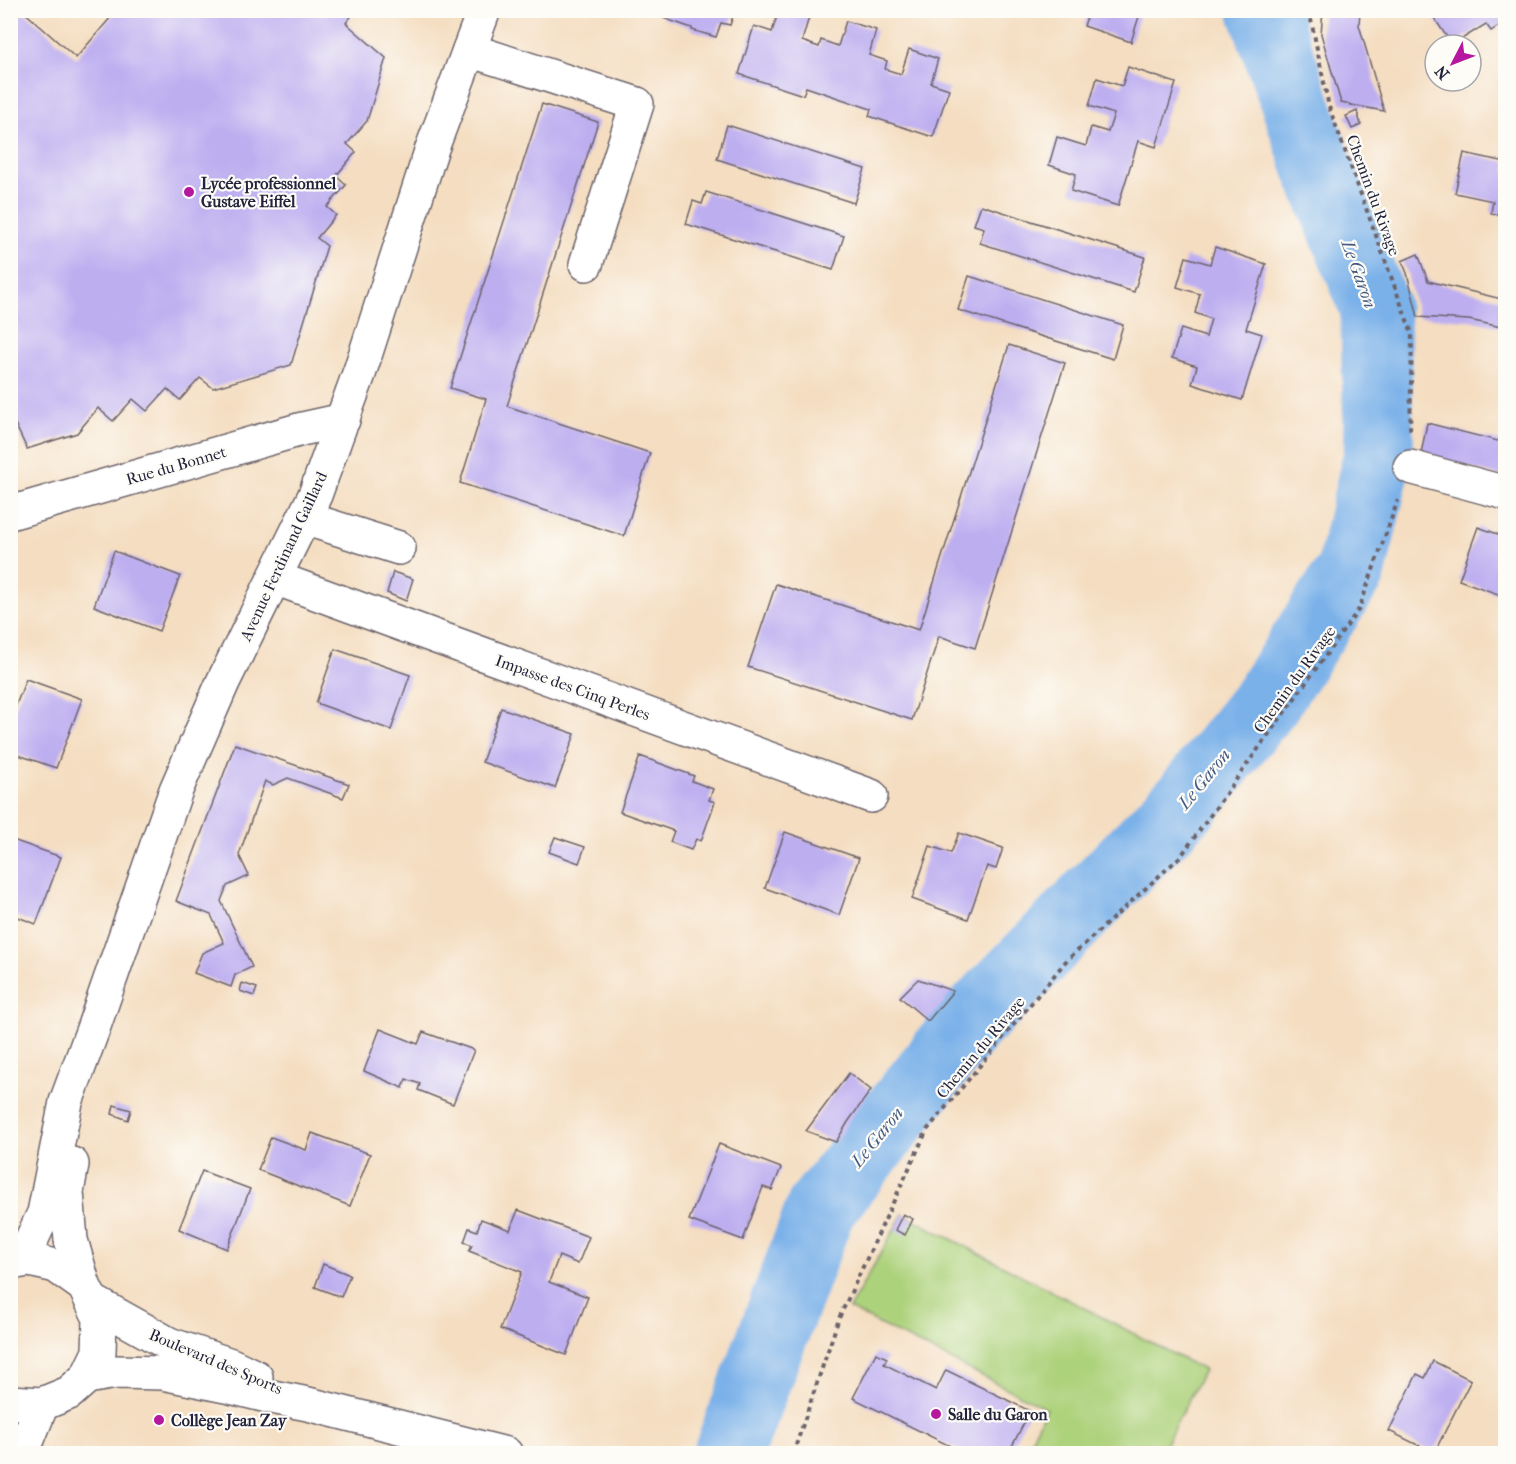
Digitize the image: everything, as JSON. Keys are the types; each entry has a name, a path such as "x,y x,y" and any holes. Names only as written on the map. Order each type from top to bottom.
{"street":[{"name":"Avenue Ferdinand Gaillard","path":"11,1263 30,1243 44,1213 66,1101 176,790 223,682 315,495 360,371 431,151 484,10"},
{"path":"469,50 637,104 586,264"},
{"name":"Rue du Bonnet","path":"10,513 302,429 343,420"},
{"path":"1410,467 1506,493"},
{"path":"304,518 399,548"},
{"name":"Impasse des Cinq Perles","path":"275,578 872,796"},
{"name":"Avenue Ferdinand Gaillard","path":"87,1377 99,1352 100,1318 88,1294 71,1240 67,1192 85,1102 93,1029"},
{"name":"Boulevard des Sports","path":"11,1263 29,1260 56,1266 88,1294 169,1344 231,1365 271,1383 308,1404"},
{"name":"Boulevard des Sports","path":"87,1377 116,1372 163,1373 308,1404 506,1454"},
{"path":"22,1454 26,1403 69,1393 87,1377"}],"path":[{"name":"Chemin du Rivage","path":"793,1454 839,1318 927,1130 1066,962 1181,856 1359,609 1410,467 1412,334 1329,107 1309,10"}],"green space":[{"path":"903,1214 1204,1370 1161,1453 1025,1453 1046,1408 849,1309"}],"building":[{"name":"Lycée professionnel Gustave Eiffel","path":"10,10 22,10 76,58 117,10 356,10 346,23 386,58 367,121 347,144 356,152 336,176 346,185 327,207 336,215 317,238 327,246 291,365 213,388 200,378 180,400 167,389 147,411 133,399 113,421 98,408 77,433 27,449 10,413"},
{"path":"665,10 735,10 730,25 721,23 716,37 663,18"},
{"path":"779,10 787,10 809,17 802,41 819,47 821,40 838,46 846,21 876,30 869,55 887,61 885,69 901,74 909,49 938,59 931,83 949,89 933,137 869,116 871,109 806,87 803,95 739,74 754,26 772,32"},
{"path":"1089,10 1141,10 1131,42 1084,26"},
{"path":"1323,10 1360,10 1359,25 1384,111 1341,103 1321,34"},
{"path":"1429,10 1506,10 1506,21 1491,31 1486,24 1471,33 1444,33"},
{"path":"1128,67 1176,83 1156,147 1138,141 1118,206 1071,191 1076,174 1049,165 1057,137 1086,146 1091,127 1108,132 1114,114 1089,106 1097,78 1122,86"},
{"path":"542,104 598,122 507,406 650,453 624,536 460,483 486,399 450,388"},
{"path":"1357,111 1361,125 1352,129 1346,116"},
{"path":"727,125 865,169 854,203 717,159"},
{"path":"1464,153 1506,162 1506,216 1491,213 1493,201 1455,193"},
{"path":"706,192 844,236 833,270 686,224 693,201 702,204"},
{"path":"981,205 1145,257 1134,292 980,243 984,228 974,225"},
{"path":"1215,247 1266,264 1246,329 1262,334 1242,400 1192,384 1197,366 1172,358 1181,329 1206,337 1211,319 1195,313 1200,294 1177,287 1186,257 1210,264"},
{"path":"1418,254 1428,281 1506,300 1506,328 1469,320 1418,317 1402,261"},
{"path":"969,276 1123,325 1113,359 958,310"},
{"path":"1009,345 1065,363 975,648 939,636 912,720 748,667 776,584 919,630"},
{"path":"1427,423 1506,443 1506,478 1421,454"},
{"path":"1478,527 1506,537 1506,597 1459,580"},
{"path":"114,551 180,576 159,631 94,606"},
{"path":"393,572 413,579 406,601 387,593"},
{"path":"335,649 410,675 391,730 316,703"},
{"path":"26,679 82,699 56,768 10,752 10,721"},
{"path":"501,708 575,734 555,788 482,762"},
{"path":"235,744 349,784 343,798 288,778 273,785 265,781 239,855 249,876 227,886 221,901 252,967 235,975 231,987 194,973 202,953 224,943 211,915 176,901"},
{"path":"640,756 694,776 692,781 713,789 709,800 715,802 701,841 696,839 691,850 670,842 674,831 620,812"},
{"path":"785,832 859,858 839,915 765,888"},
{"path":"959,833 1003,848 996,869 987,866 968,919 912,899 930,846 951,853"},
{"path":"555,837 585,847 579,863 549,852"},
{"path":"10,839 61,857 36,924 10,914"},
{"path":"918,979 953,991 928,1021 900,997"},
{"path":"242,983 257,988 254,996 240,991"},
{"path":"380,1029 418,1044 423,1032 474,1050 453,1104 418,1090 420,1084 406,1079 403,1088 364,1071"},
{"path":"849,1073 871,1090 836,1142 806,1131"},
{"path":"114,1105 131,1110 128,1120 112,1114"},
{"path":"312,1133 370,1154 350,1206 258,1170 271,1137 306,1150"},
{"path":"719,1144 781,1168 772,1190 763,1187 743,1240 689,1220"},
{"path":"202,1171 250,1189 227,1249 179,1229"},
{"path":"518,1210 589,1237 578,1264 559,1256 549,1282 588,1297 566,1355 500,1329 522,1272 469,1251 472,1245 464,1242 469,1228 477,1231 481,1219 510,1230"},
{"path":"903,1214 913,1219 905,1235 895,1230"},
{"path":"323,1264 350,1275 341,1297 315,1287"},
{"name":"Salle du Garon","path":"876,1353 887,1358 884,1364 936,1390 946,1370 1030,1411 1008,1454 966,1454 853,1398"},
{"path":"1433,1361 1471,1380 1434,1453 1389,1431 1417,1374 1425,1378"}],"waterway":[{"name":"Le Garon","path":"728,1454 821,1208 966,1027 1186,802 1267,700 1351,571 1379,452 1375,308 1318,167 1263,10"}],"place":[{"name":"Lycée professionnel Gustave Eiffel","path":"189,192"},
{"name":"Salle du Garon","path":"936,1414"},
{"name":"Collège Jean Zay","path":"159,1420"}]}
